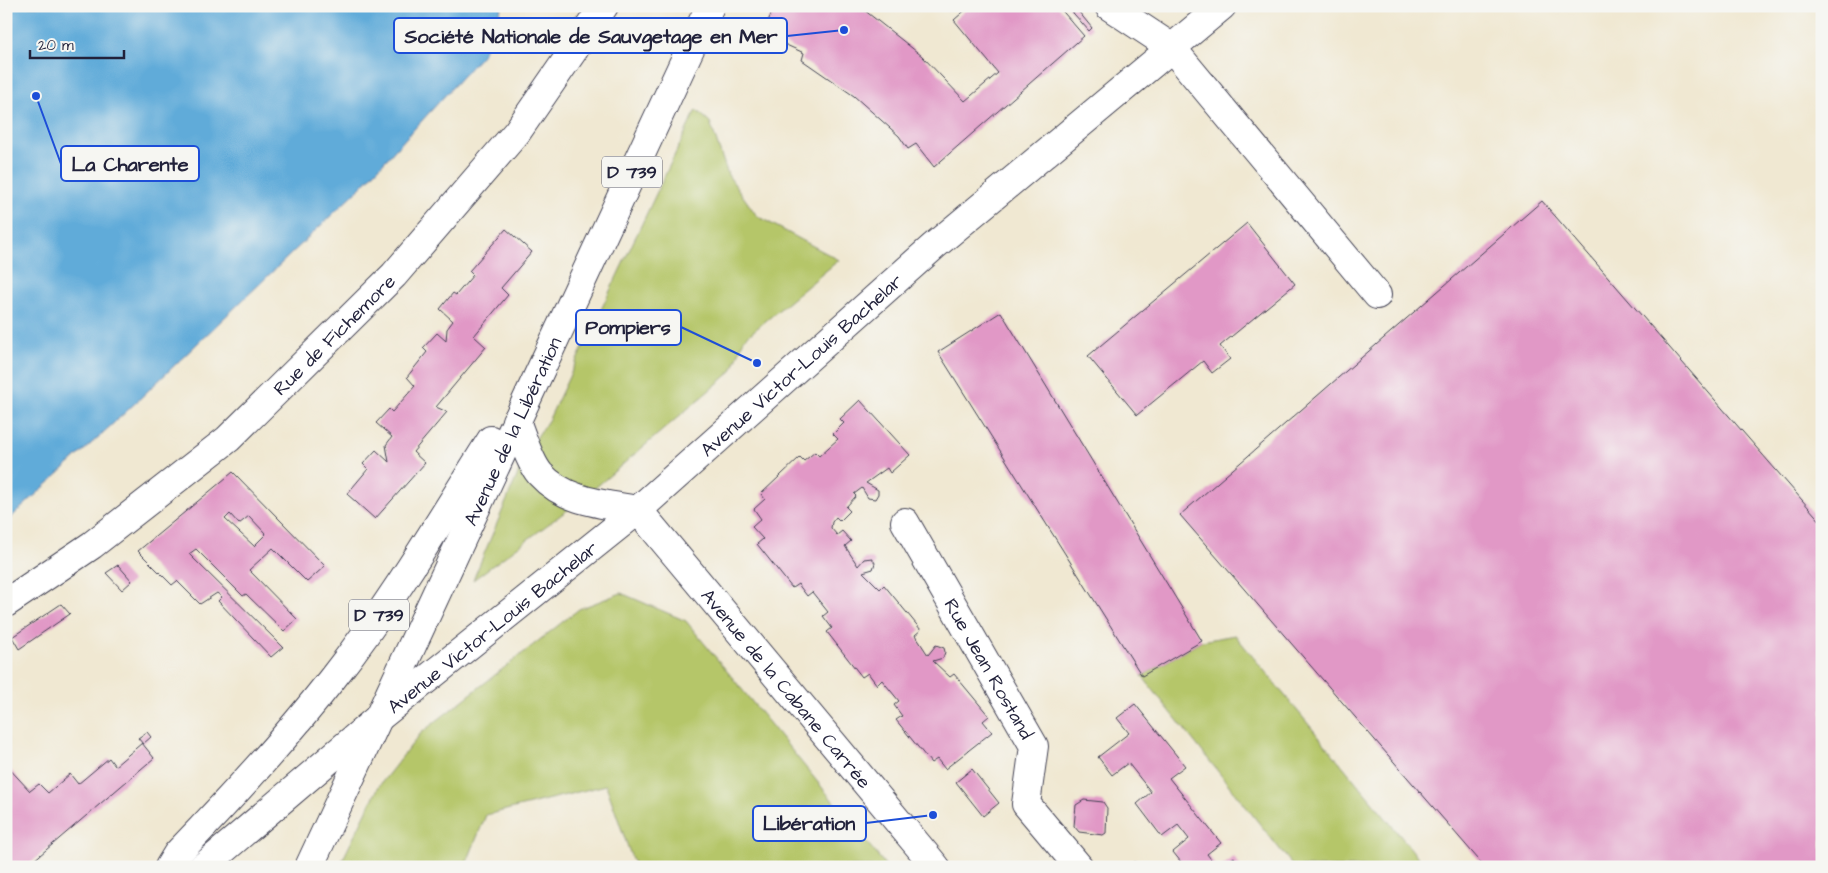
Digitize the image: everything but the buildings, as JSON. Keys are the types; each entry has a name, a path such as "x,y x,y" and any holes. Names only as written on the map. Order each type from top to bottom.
{"main road":[{"name":"Rue de Fichemore","path":"6,604 92,545 228,439 387,282 517,132 604,6"},
{"name":"Avenue de la Libération","path":"377,720 710,6"},
{"path":"1109,6 1171,47 1377,296"},
{"name":"Avenue Victor-Louis Bachelar","path":"377,720 638,510 934,246 1222,6"},
{"name":"D 739","path":"169,867 177,854 253,775 333,679 404,580 555,337"},
{"path":"516,421 540,474 557,488 581,500 638,510"},
{"name":"Avenue de la Cabane Carrée","path":"638,510 936,867"},
{"name":"Rue Jean Rostand","path":"905,522 1034,746 1026,804 1079,867"},
{"name":"D 739","path":"203,867 377,720"},
{"name":"D 739","path":"309,867 377,720"}],"green space":[{"path":"696,110 710,122 728,175 757,216 839,260 744,339 732,371 581,500 473,580 528,450 549,419"},
{"path":"621,593 686,621 887,867 635,867 606,785 486,815 465,867 339,867 379,786 421,733 579,609"},
{"path":"1235,635 1426,867 1294,867 1142,676 1202,641"}],"water":[{"path":"6,6 502,6 483,54 362,186 129,409 6,522"}],"place":[{"name":"Société Nationale de Sauvgetage en Mer","path":"844,30"},
{"name":"La Charente","path":"36,96"},
{"name":"Pompiers","path":"757,363"},
{"name":"Libération","path":"933,815"}]}
